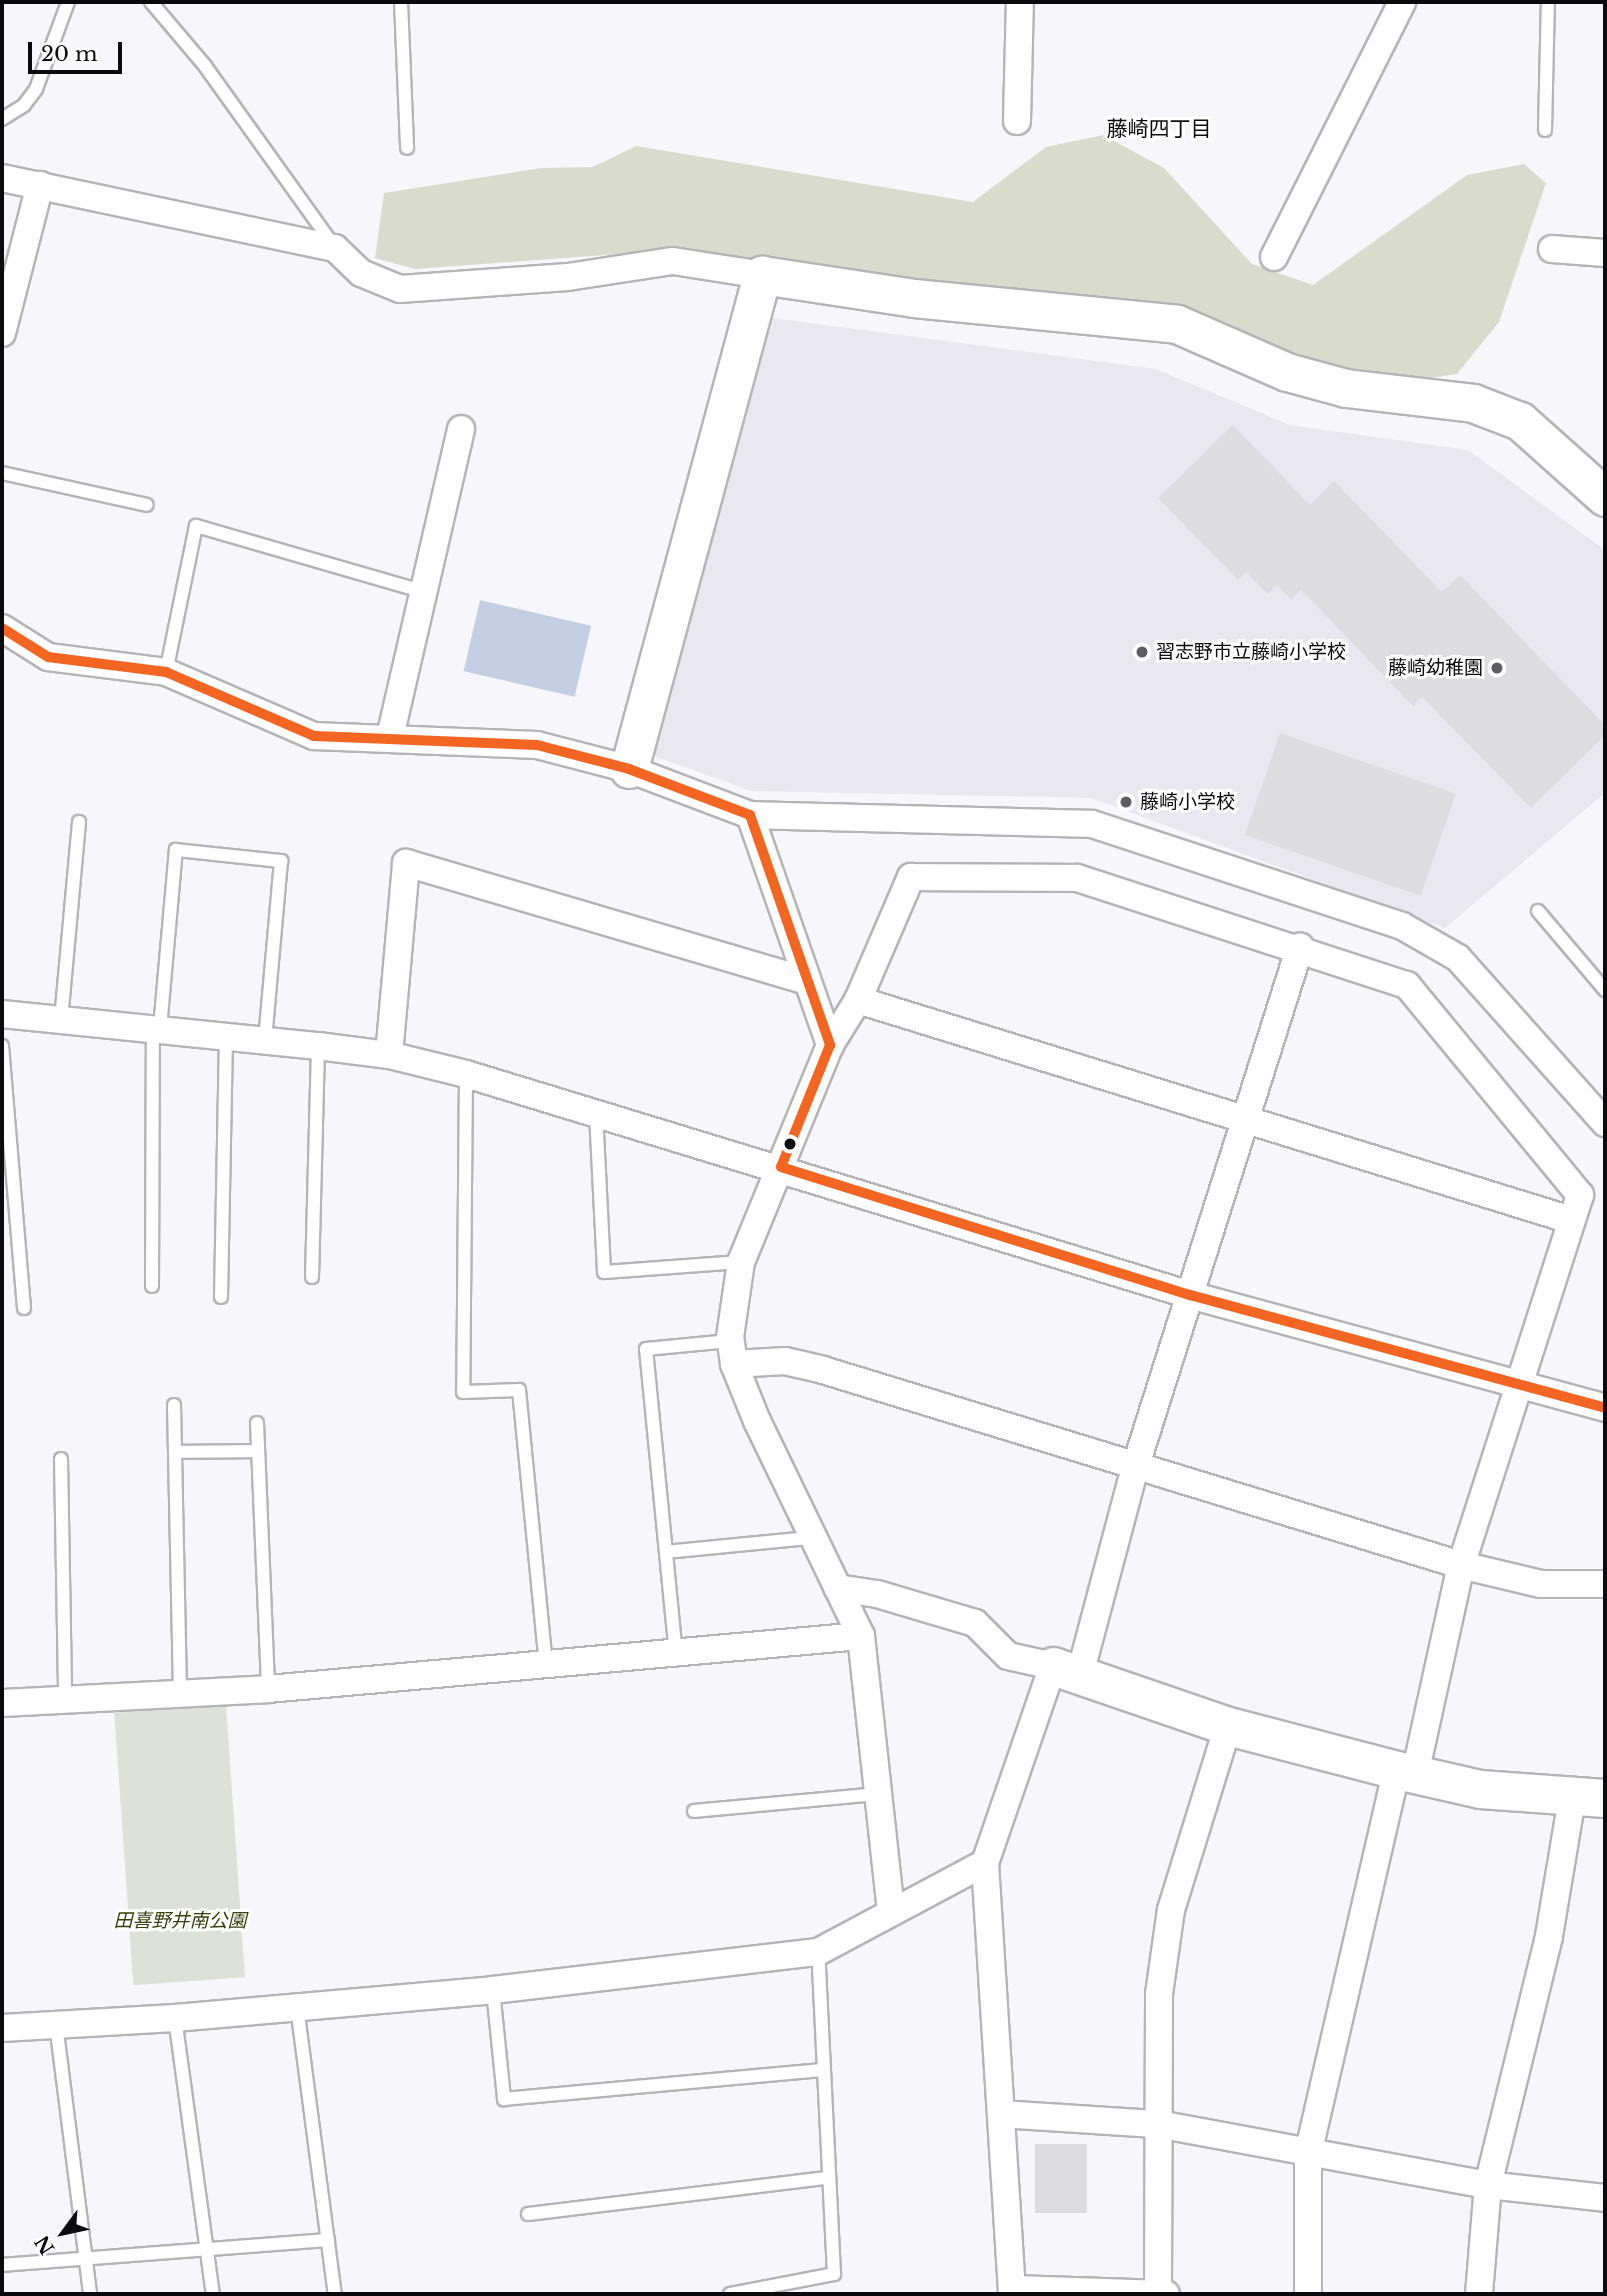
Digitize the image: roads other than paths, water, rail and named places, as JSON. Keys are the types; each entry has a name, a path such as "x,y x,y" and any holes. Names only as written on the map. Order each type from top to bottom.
{"street":[{"path":"1017,121 1020,2"},
{"path":"1274,257 1402,2"},
{"path":"2,177 335,248 361,273 400,289 568,277 673,261 914,298 1177,324 1287,372 1346,388 1473,402 1520,421 1605,497"},
{"path":"2,333 40,185"},
{"path":"1552,250 1605,253"},
{"path":"629,769 762,275"},
{"path":"390,737 461,429"},
{"path":"2,628 48,657 166,672 314,736 390,737 537,746 629,769 750,815 1092,824 1402,926 1458,958 1605,1123"},
{"path":"750,815 804,980 830,1045"},
{"path":"389,1055 406,863 804,980"},
{"path":"891,1912 861,1636 810,1538 732,1353 741,1262 830,1045 858,1000 911,877 1077,878 1300,947 1407,985 1580,1195 1516,1383 1461,1565 1308,2154 1308,2294"},
{"path":"1228,1726 1171,1910 1159,1994 1158,2124 1162,2293 1012,2289 1003,2113 985,1863 1067,1670 1135,1468 1243,1118 1300,947"},
{"path":"858,1000 1571,1220"},
{"path":"2,1014 156,1028 389,1055 466,1074 781,1167 1190,1295 1605,1408"},
{"path":"732,1353 823,1370 1135,1468 1461,1565 1541,1584 1605,1584"},
{"path":"837,1588 877,1594 975,1623 1008,1656 1067,1670 1228,1726 1480,1789 1588,1799 1549,1936 1488,2185 1479,2294"},
{"path":"2,1703 268,1689 676,1656 861,1636"},
{"path":"2,2028 175,2018 493,1990 818,1952 985,1863"},
{"path":"1003,2113 1158,2124 1308,2154 1488,2185 1605,2198"}],"lane":[{"path":"2,119 24,105 36,89 68,2"},
{"path":"151,2 205,66 335,248"},
{"path":"401,2 407,148"},
{"path":"1545,130 1548,2"},
{"path":"2,473 146,505"},
{"path":"166,672 196,526 425,593"},
{"path":"61,1020 79,822"},
{"path":"152,1286 156,1028 176,850 281,861 265,1041"},
{"path":"1538,911 1605,989"},
{"path":"220,1297 226,1037"},
{"path":"2,1046 24,1308"},
{"path":"312,1277 318,1046"},
{"path":"466,1074 463,1392 519,1390 547,1667"},
{"path":"596,1112 604,1272 741,1262"},
{"path":"676,1656 646,1349 732,1353"},
{"path":"174,1405 180,1692"},
{"path":"257,1423 268,1689"},
{"path":"175,1452 258,1451"},
{"path":"61,1459 65,1698"},
{"path":"666,1552 810,1538"},
{"path":"694,1811 878,1794"},
{"path":"730,2294 834,2274 827,2178 818,1952"},
{"path":"493,1990 503,2099 822,2070"},
{"path":"297,2007 335,2294"},
{"path":"175,2018 213,2294"},
{"path":"56,2024 90,2294"},
{"path":"527,2214 827,2178"},
{"path":"2,2265 328,2240"}],"water":[{"path":"480,600 591,626 575,697 464,671"}],"place":[{"name":"習志野市立藤崎小学校","path":"1142,652"},
{"name":"藤崎幼稚園","path":"1497,668"},
{"name":"藤崎小学校","path":"1126,802"}],"district":[{"name":"藤崎四丁目","path":"1159,129"}],"park label":[{"name":"田喜野井南公園","path":"180,1921"}]}
